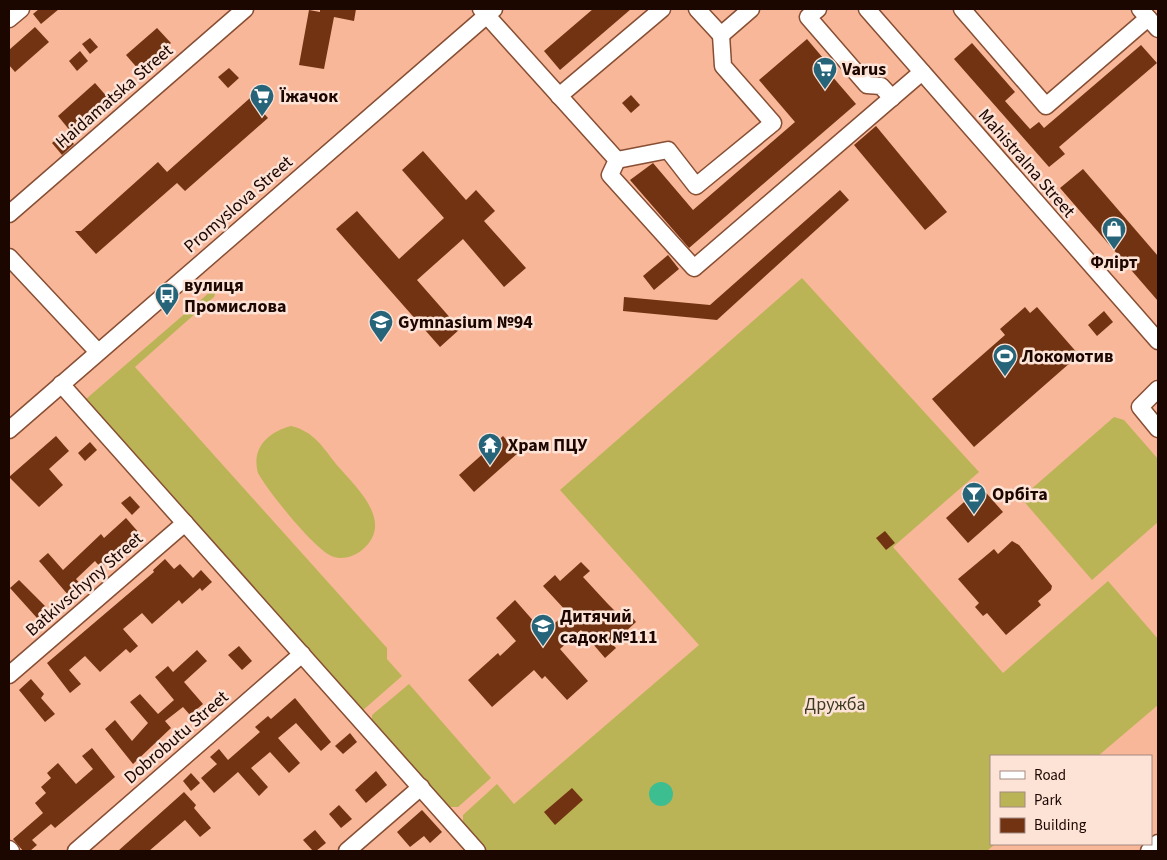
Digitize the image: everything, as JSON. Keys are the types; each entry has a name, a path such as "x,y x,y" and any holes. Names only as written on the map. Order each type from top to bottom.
{"street":[{"path":"9,19 21,9"},
{"name":"Haidamatska Street","path":"9,214 245,9"},
{"path":"559,96 662,9"},
{"path":"617,160 668,150 696,186 773,123 723,66 720,35 697,9"},
{"path":"720,35 751,9"},
{"name":"Mahistralna Street","path":"867,9 1158,341"},
{"path":"962,9 1046,106 1149,19"},
{"path":"487,11 559,96 617,160"},
{"name":"Promyslova Street","path":"9,430 487,11"},
{"path":"809,12 867,84 881,86 892,98"},
{"path":"617,160 610,176 694,268 922,72"},
{"path":"9,257 98,352"},
{"path":"62,384 477,851"},
{"path":"1158,389 1140,407 1158,429"},
{"name":"Batkivschyny Street","path":"9,675 185,523"},
{"name":"Dobrobutu Street","path":"76,851 302,654"},
{"path":"347,851 421,787"},
{"path":"1149,851 1158,843"}],"green space":[{"name":"Дружба","path":"802,278 979,472 893,547 1003,673 1108,581 1158,639 1158,705 1099,755 990,755 990,845 994,845 987,851 487,851 463,824 463,815 497,784 514,804 699,645 560,490"},
{"path":"218,285 214,297 135,367 387,648 387,659 402,676 362,711 86,399"},
{"path":"1114,417 1124,420 1158,459 1158,522 1092,580 1021,498"},
{"path":"291,426 299,428 317,440 362,493 369,505 374,516 375,528 371,539 356,554 349,557 334,557 316,545 271,493 258,473 257,456 263,442 275,432"},
{"path":"409,684 491,778 458,807 447,807 372,724 372,715"}],"shaded area":[{"path":"661,782 670,785 673,794 670,803 661,806 652,803 649,794 652,785"}],"building":[{"path":"39,9 59,9 41,24 33,14"},
{"path":"320,9 356,9 354,21 334,17 324,69 299,65 309,10 320,12"},
{"path":"593,9 631,9 560,70 544,51"},
{"path":"35,27 49,42 15,72 9,65 9,50"},
{"path":"157,28 171,43 139,70 126,55"},
{"path":"90,38 98,47 90,54 82,44"},
{"path":"807,39 823,58 819,61 856,104 689,248 630,180 653,163 693,210 795,122 759,80"},
{"path":"972,43 1015,92 1005,101 1030,129 1039,122 1044,128 1141,45 1157,63 1059,147 1065,154 1049,167 954,59"},
{"path":"80,51 88,61 77,71 69,61"},
{"path":"229,68 239,78 228,88 218,77"},
{"path":"95,83 109,99 71,132 58,116"},
{"path":"631,95 640,105 631,113 622,103"},
{"path":"250,98 268,118 185,191 177,183 96,254 75,231 81,231 158,162 167,172"},
{"path":"876,126 947,212 925,230 854,145"},
{"path":"64,133 74,144 62,155 52,143"},
{"path":"423,151 466,200 476,190 495,211 484,221 526,268 504,287 463,239 417,280 460,329 440,347 336,229 357,211 399,259 444,218 402,170"},
{"path":"1083,169 1158,256 1158,301 1060,188"},
{"path":"840,190 849,200 717,320 623,311 624,297 710,305"},
{"path":"668,255 679,269 654,290 643,276"},
{"name":"Локомотив","path":"1025,307 1030,313 1037,307 1079,355 974,447 932,399 1005,335 1000,329"},
{"path":"1104,311 1113,322 1097,336 1088,325"},
{"path":"56,436 69,451 49,469 63,485 39,507 9,477"},
{"path":"503,436 518,453 474,492 459,475"},
{"path":"90,442 97,450 85,461 78,453"},
{"name":"Орбіта","path":"981,487 1003,512 968,543 946,518"},
{"path":"130,496 140,507 132,515 121,503"},
{"path":"126,518 140,534 101,568 95,561 76,579 81,585 69,596 39,561 48,553 63,570 101,534 104,538"},
{"path":"885,531 895,543 886,550 876,538"},
{"path":"1012,541 1019,545 1052,586 1051,590 1038,601 1041,605 1006,635 987,613 983,616 975,607 979,603 958,579 994,549 998,554"},
{"path":"165,559 174,569 180,564 193,578 201,570 212,582 202,591 200,588 182,604 179,600 152,624 142,613 123,629 138,646 130,653 126,649 100,672 85,656 69,670 81,684 70,693 47,663 154,572 153,570"},
{"path":"581,562 590,571 583,577 620,616 626,610 636,622 612,644 616,648 605,658 581,630 560,649 588,681 567,700 545,676 542,679 534,670 492,707 468,680 498,653 500,656 516,641 496,618 515,600 544,633 567,612 543,586 555,575 560,581"},
{"path":"19,580 48,609 37,618 10,588"},
{"path":"239,646 252,661 242,670 228,655"},
{"path":"197,650 207,661 184,682 203,704 190,715 183,707 165,721 171,728 133,764 105,729 115,720 132,741 148,723 130,702 140,694 158,714 174,700 155,677 168,666 173,672"},
{"path":"31,679 44,694 41,698 55,714 45,722 19,690"},
{"path":"295,698 331,742 321,751 296,723 278,738 300,763 289,773 270,752 251,768 268,787 259,796 238,772 214,793 201,778 217,764 210,757 219,749 228,760 260,732 255,727 268,716 271,719"},
{"path":"350,733 357,742 343,754 335,746"},
{"path":"92,748 115,777 55,828 51,824 32,840 37,845 30,851 23,851 13,839 43,813 35,803 46,793 41,787 51,778 47,773 58,763 76,784 93,769 82,756"},
{"path":"376,771 387,785 366,803 355,790"},
{"path":"191,773 200,783 191,791 183,781"},
{"path":"572,788 583,800 555,825 544,812"},
{"path":"184,792 196,805 194,808 211,828 200,837 185,820 149,851 118,851"},
{"path":"339,805 352,819 341,828 329,814"},
{"path":"422,810 442,832 430,843 424,836 410,847 397,832"},
{"path":"315,830 326,843 316,851 313,851 303,840"}],"place":[{"name":"Varus","path":"825,90"},
{"name":"Їжачок","path":"262,117"},
{"name":"Флірт","path":"1114,250"},
{"name":"вулиця Промислова","path":"167,316"},
{"name":"Gymnasium №94","path":"381,343"},
{"name":"Локомотив","path":"1005,377"},
{"name":"Храм ПЦУ","path":"490,466"},
{"name":"Орбіта","path":"974,515"},
{"name":"Дитячий садок №111","path":"543,647"}]}
